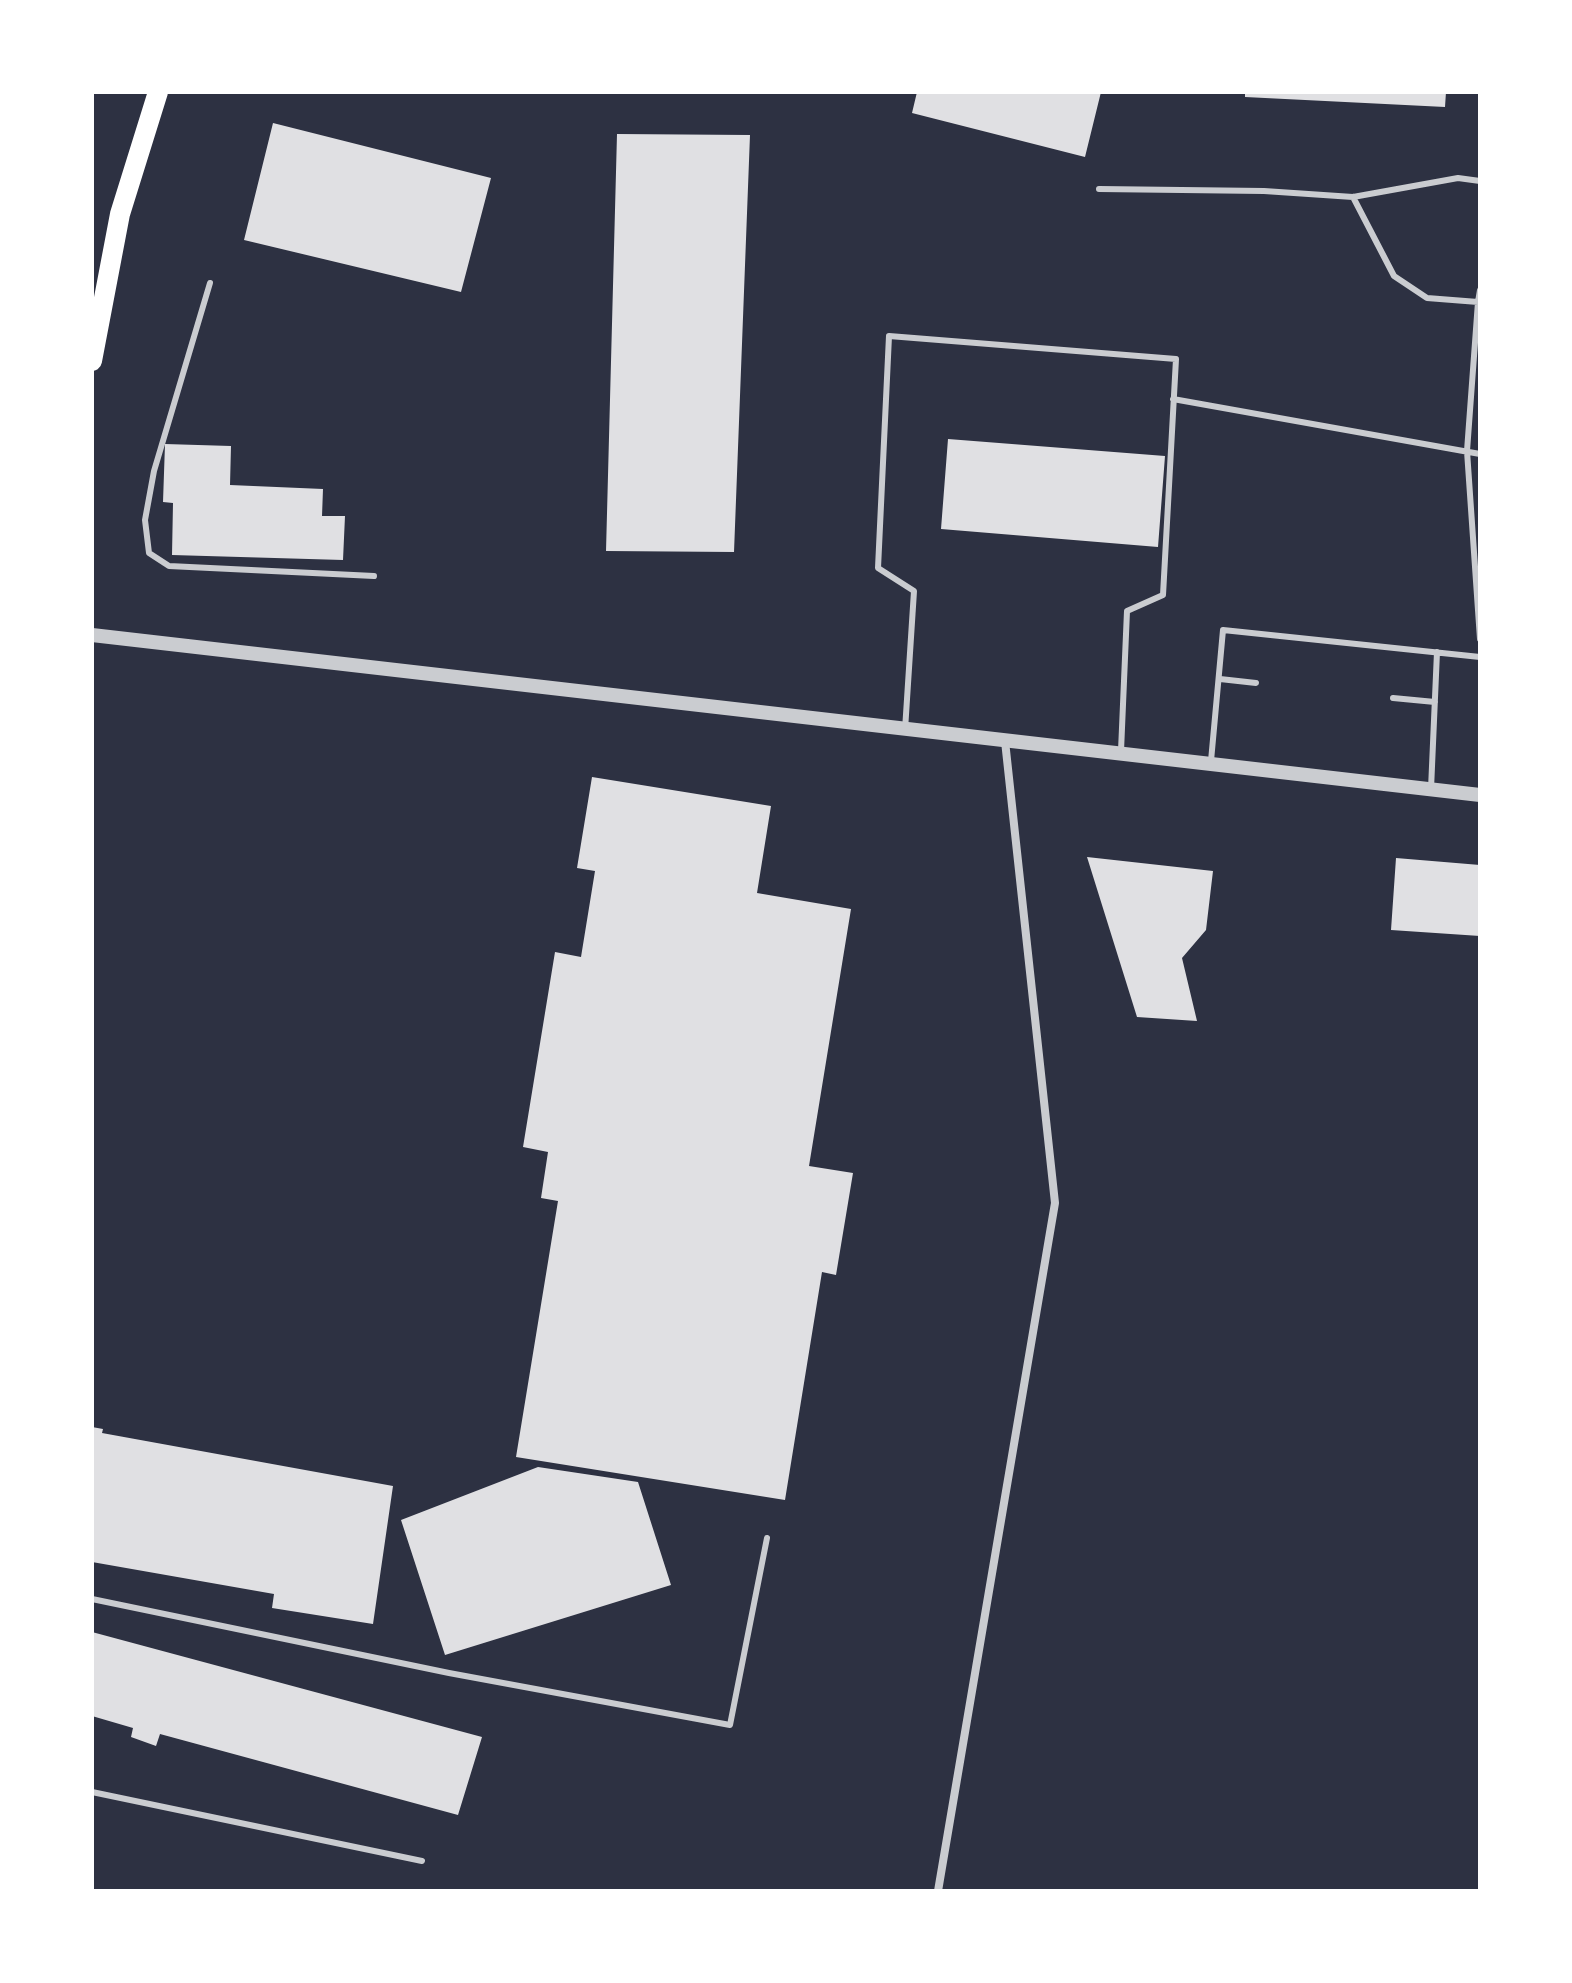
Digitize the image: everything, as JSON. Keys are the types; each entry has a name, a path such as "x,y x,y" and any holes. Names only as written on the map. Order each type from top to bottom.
{"main road":[{"path":"92,361 120,214 158,92"}],"street":[{"path":"92,635 1480,795"},
{"path":"938,1891 1055,1203 1005,741"}],"lane":[{"path":"1099,189 1264,191 1353,197 1458,178 1480,181"},
{"path":"1353,197 1394,276 1427,298 1478,302"},
{"path":"210,283 154,471 145,520 149,553 169,566 374,576"},
{"path":"1480,290 1467,451 1480,639"},
{"path":"905,730 914,591 878,568 889,336 1176,359 1163,595 1127,611 1121,755"},
{"path":"1173,399 1480,454"},
{"path":"1210,765 1223,630 1480,657"},
{"path":"1431,790 1437,652"},
{"path":"1220,679 1256,683"},
{"path":"1393,698 1435,702"},
{"path":"92,1599 449,1673 730,1725 767,1538"},
{"path":"92,1792 422,1861"}],"building":[{"path":"917,92 1101,92 1085,157 912,113"},
{"path":"1245,92 1446,92 1445,107 1245,97"},
{"path":"273,123 491,178 461,292 244,240"},
{"path":"617,134 750,135 734,552 606,551"},
{"path":"948,439 1165,456 1158,547 941,529"},
{"path":"165,444 231,446 230,485 323,489 322,516 345,516 343,560 172,555 173,503 163,502"},
{"path":"592,777 771,806 757,893 851,909 809,1166 853,1173 836,1275 822,1272 785,1500 516,1457 558,1201 541,1198 548,1152 523,1147 555,952 581,957 595,871 577,868"},
{"path":"1087,857 1213,871 1206,930 1182,958 1197,1021 1137,1017"},
{"path":"1396,858 1480,865 1480,936 1391,930"},
{"path":"92,1427 103,1429 102,1433 393,1486 373,1624 272,1608 274,1594 92,1562"},
{"path":"538,1467 638,1482 671,1585 445,1655 401,1520"},
{"path":"92,1632 482,1737 458,1815 160,1734 156,1746 131,1737 133,1728 92,1716"}]}
